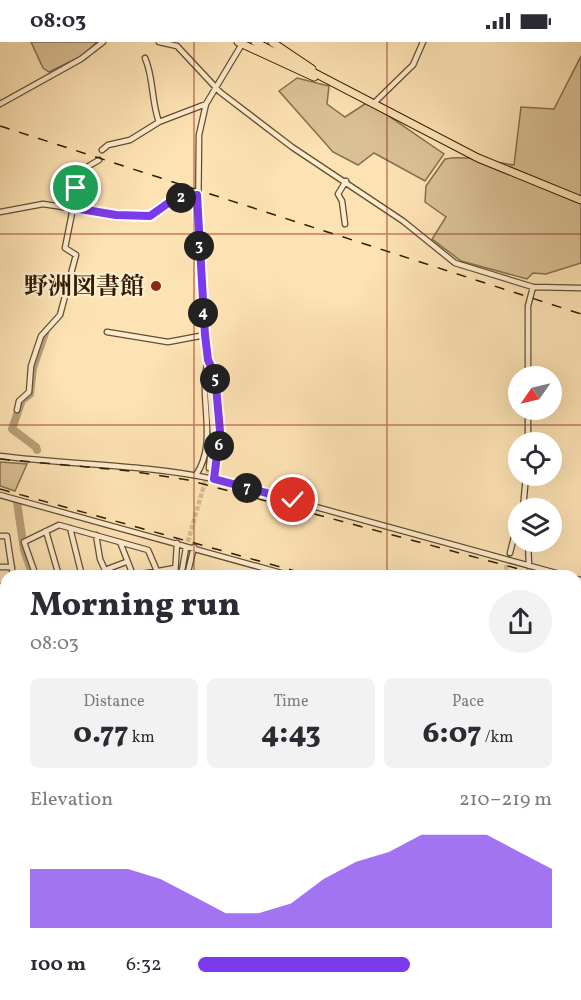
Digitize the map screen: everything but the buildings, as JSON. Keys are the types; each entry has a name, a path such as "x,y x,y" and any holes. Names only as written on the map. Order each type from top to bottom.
{"highway":[{"path":"272,42 325,79"},
{"path":"241,43 298,72 325,79"},
{"path":"258,44 478,158 581,200"}],"street":[{"path":"0,104 81,59 103,42"},
{"path":"159,42 177,46 216,88 292,147 346,181 433,244 455,263 533,287 581,288"},
{"path":"373,104 413,65 423,42"},
{"path":"209,468 213,433 197,195 199,135 206,104 241,43"},
{"path":"145,58 150,70 153,100 159,122"},
{"path":"102,150 130,140 159,122 206,104"},
{"path":"17,410 20,400 29,392 32,366 41,336 60,315 76,255 65,248 74,208 75,174 99,160"},
{"path":"345,224 342,201 338,194 346,181"},
{"path":"0,212 43,204 116,215 150,216 174,199 197,195"},
{"path":"528,366 528,306 533,287"},
{"path":"107,332 168,342 205,335"},
{"path":"196,475 203,465 205,454 207,434 204,378 208,360"},
{"path":"208,360 215,375 220,431 214,479"},
{"path":"0,456 54,462 156,468 196,475 544,570"},
{"path":"0,495 272,570"},
{"path":"34,570 24,542 58,525 148,550 157,570"},
{"path":"70,528 80,570"},
{"path":"46,531 57,570"},
{"path":"96,535 100,559 105,570 126,562"},
{"path":"0,536 7,536 12,570"},
{"path":"120,542 130,570"},
{"path":"163,570 176,568 177,543"},
{"path":"188,570 194,547"},
{"path":"182,570 186,548"},
{"path":"528,552 529,566"},
{"path":"0,567 12,567"}],"shaded area":[{"path":"31,42 97,42 82,56 49,72 43,68"},
{"path":"581,56 581,263 546,274 533,273 527,279 461,261 432,239 446,217 425,202 426,186 445,159 470,158 514,165 521,107 554,109"},
{"path":"297,78 329,86 327,104 345,117 368,102 444,154 425,181 374,153 358,165 333,152 279,91"},
{"path":"0,462 27,464 15,491 0,486"}],"waterway":[{"path":"37,450 12,429 22,400 30,394 33,368 45,333"},
{"path":"17,502 24,550 31,570"}],"tunnel":[{"path":"186,548 209,468"},
{"path":"506,570 510,553"}],"railway":[{"path":"0,126 581,314"},
{"path":"0,459 130,471 188,480 523,570"},
{"path":"0,489 291,570"}],"place":[{"name":"野洲図書館","path":"156,286"}],"route":[{"path":"76,188 74,208 116,215 150,216 174,199 197,195 205,335 208,360 215,375 220,431 219,454 214,479 293,500"}]}
